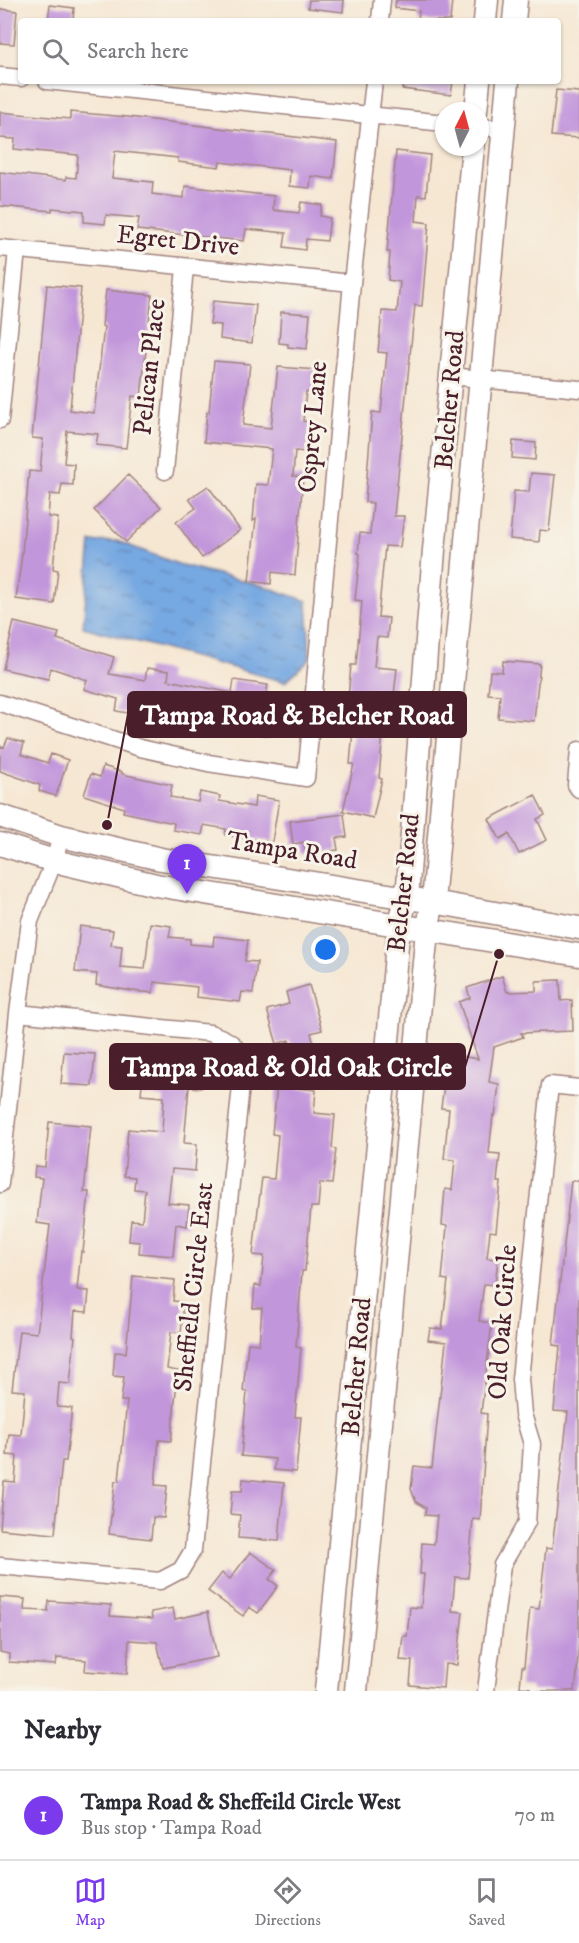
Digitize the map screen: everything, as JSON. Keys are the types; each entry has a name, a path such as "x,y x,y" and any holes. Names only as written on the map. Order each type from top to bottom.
{"main road":[{"path":"485,18 487,0"},
{"path":"514,18 516,0"},
{"path":"477,102 479,84"},
{"name":"Belcher Road","path":"356,1691 427,930 433,902 508,84"},
{"name":"Belcher Road","path":"326,1691 399,924 407,898 434,550 472,156"},
{"name":"Tampa Road","path":"0,816 61,836 194,865 433,902 579,928"},
{"path":"0,844 54,861 156,885 579,955"}],"street":[{"path":"380,18 382,0"},
{"path":"0,76 18,78"},
{"path":"75,84 435,122"},
{"name":"Osprey Lane","path":"0,703 140,748 208,763 306,778 352,283 374,84"},
{"path":"489,128 504,129"},
{"path":"0,420 8,249"},
{"name":"Egret Drive","path":"8,249 352,283"},
{"name":"Pelican Place","path":"165,471 185,268"},
{"path":"451,375 579,389"},
{"path":"579,750 576,785 579,789"},
{"path":"0,1184 30,921 54,861 61,836"},
{"name":"Sheffield Circle East","path":"0,1566 160,1581 182,1570 193,1550 243,1066 240,1055 232,1042 210,1033 18,1013"},
{"name":"Old Oak Circle","path":"486,1691 502,1565 527,1522 532,1444 523,1414 520,1379 550,1085 579,1088"}],"water":[{"path":"117,541 178,564 264,586 307,601 310,659 285,682 83,627 91,542"}],"building":[{"path":"309,0 344,0 343,12 308,8"},
{"path":"396,0 452,0 450,18 418,18 419,11 395,8"},
{"path":"50,5 74,8 73,18 48,18"},
{"path":"0,9 17,11 14,44 0,43"},
{"path":"403,84 453,84 451,95 402,89"},
{"path":"556,90 579,92 579,138 551,136"},
{"path":"0,112 70,119 70,112 128,117 337,142 333,179 311,176 310,188 289,186 290,170 220,162 219,167 178,162 178,158 115,151 112,178 153,182 152,194 184,198 185,186 274,196 273,210 299,213 301,202 322,205 320,216 330,218 327,241 306,239 305,250 284,247 286,233 246,229 244,241 137,230 139,218 106,215 105,224 84,222 84,211 52,208 52,211 0,206 0,172 66,180 66,177 76,178 78,155 14,149 15,139 0,138"},
{"path":"396,151 430,155 426,196 418,195 416,221 429,223 422,306 415,305 394,516 404,516 400,547 385,546 378,617 389,618 387,638 377,637 374,667 397,669 393,703 382,702 379,732 383,732 379,778 382,779 373,818 343,811 354,764 350,764 359,700 348,698 351,665 356,665 362,601 355,600 360,554 358,553 360,533 370,534 373,503 365,502 372,412 381,413 387,353 378,352 382,311 397,312 400,282 388,280 390,252 387,252"},
{"path":"47,285 81,288 70,410 94,413 106,290 152,295 141,397 132,396 126,448 96,445 98,434 67,431 64,463 74,464 73,485 62,484 60,495 50,494 48,517 58,518 53,569 58,570 54,604 16,599 29,471 40,472 43,439 32,438"},
{"path":"213,301 256,305 252,343 220,339 221,325 210,324"},
{"path":"281,312 310,314 307,349 288,347 288,344 279,343"},
{"path":"214,361 250,364 243,425 271,428 278,367 318,370 316,393 306,392 303,421 310,422 307,452 295,451 293,476 303,477 295,575 272,572 271,584 249,581 256,519 253,521 256,484 268,485 272,449 204,442"},
{"path":"513,441 536,443 535,460 512,458"},
{"path":"531,473 555,475 549,531 540,530 539,542 510,539 514,491 529,492"},
{"path":"128,475 161,507 126,542 94,510"},
{"path":"208,486 240,530 202,558 176,522 196,508 189,499"},
{"path":"14,622 59,633 57,639 114,657 109,674 145,680 147,668 169,671 168,680 232,693 234,680 268,685 266,694 278,696 272,736 116,711 118,699 84,689 87,680 51,668 48,679 3,669"},
{"path":"503,661 540,664 534,721 498,718 500,695 488,694 490,671 502,672"},
{"path":"8,738 24,743 21,754 48,763 51,754 68,760 56,796 39,791 40,785 0,771 0,746 4,747"},
{"path":"103,766 122,772 122,774 172,785 170,797 198,802 200,792 220,796 219,801 254,807 255,796 279,800 272,842 225,835 226,829 204,825 202,835 173,830 174,823 123,812 124,808 84,795 91,774 100,777"},
{"path":"535,795 545,815 537,819 547,840 519,854 509,834 500,839 489,819"},
{"path":"344,814 347,837 336,838 338,850 306,854 304,842 293,844 290,821"},
{"path":"150,923 171,926 169,937 190,939 190,944 213,946 214,936 248,940 245,961 257,962 253,993 242,992 240,1002 196,997 197,987 154,982 153,993 132,991 96,985 97,974 75,972 80,926 113,930 111,945 122,946 120,967 145,969"},
{"path":"502,976 507,992 536,991 536,981 560,980 561,1001 572,1000 573,1031 521,1033 523,1037 494,1047 489,1082 499,1084 489,1153 500,1154 497,1182 501,1182 496,1232 490,1231 487,1258 498,1259 495,1285 484,1284 479,1321 492,1323 481,1413 487,1414 480,1520 473,1519 468,1578 455,1577 452,1611 463,1612 457,1665 445,1664 443,1688 410,1685 412,1661 400,1660 403,1636 407,1636 410,1607 421,1608 424,1574 420,1574 422,1543 434,1544 437,1516 425,1515 426,1508 416,1502 411,1489 414,1466 432,1468 446,1342 428,1340 430,1328 442,1329 448,1280 442,1279 447,1226 442,1225 445,1189 452,1190 455,1160 444,1159 449,1109 441,1108 448,1054 478,1059 459,1002 470,998 467,988"},
{"path":"309,985 322,1030 311,1033 314,1045 292,1052 289,1040 277,1044 267,1010 289,1004 286,992"},
{"path":"64,1052 95,1054 92,1086 61,1084"},
{"path":"179,1062 203,1064 201,1088 189,1087 184,1143 197,1144 195,1171 172,1169 168,1203 189,1205 187,1226 176,1224 173,1256 139,1253 140,1242 129,1241 131,1220 142,1221 145,1190 134,1189 135,1177 124,1176 128,1129 162,1132 164,1097 141,1095 143,1071 178,1074"},
{"path":"277,1086 316,1090 314,1113 335,1115 332,1148 336,1149 332,1184 320,1183 318,1207 311,1207 305,1271 302,1271 296,1347 301,1348 295,1417 301,1417 296,1472 274,1470 275,1459 241,1456 247,1392 243,1391 248,1343 259,1344 262,1308 253,1308 255,1285 261,1286 264,1256 253,1255 262,1178 274,1179 278,1135 272,1134"},
{"path":"49,1122 91,1126 84,1192 89,1192 77,1290 89,1291 87,1312 75,1311 70,1384 59,1383 57,1407 72,1408 66,1461 62,1461 55,1534 0,1529 4,1481 15,1482 17,1456 7,1455 9,1434 21,1435 25,1391 12,1390 19,1331 37,1333 50,1225 37,1223 42,1178 34,1177 35,1166 45,1167"},
{"path":"571,1181 579,1181 579,1638 577,1673 575,1691 531,1691 531,1688 520,1687 522,1667 524,1667 530,1608 539,1609 546,1548 552,1549 568,1412 554,1411 560,1346 553,1345"},
{"path":"133,1276 175,1280 173,1301 184,1302 181,1333 171,1332 167,1369 178,1371 171,1441 159,1440 155,1485 167,1486 164,1518 153,1517 151,1539 109,1534 115,1481 119,1481 127,1401 121,1401 124,1377 113,1376 115,1352 126,1353"},
{"path":"243,1479 284,1483 279,1541 238,1538 240,1515 230,1514 232,1491 242,1491"},
{"path":"250,1552 276,1570 269,1579 278,1586 258,1613 249,1607 243,1616 208,1591 222,1573 230,1579"},
{"path":"0,1597 25,1599 24,1610 48,1611 49,1601 111,1605 110,1616 152,1619 151,1612 173,1608 175,1619 208,1612 217,1657 163,1668 157,1642 129,1640 127,1674 85,1671 86,1660 57,1658 56,1665 9,1662 9,1654 0,1652"}],"place":[{"name":"Tampa Road & Belcher Road","path":"107,825"},
{"name":"Tampa Road & Sheffeild Circle West","path":"187,894"},
{"name":"Tampa Road & Old Oak Circle","path":"499,954"}]}
